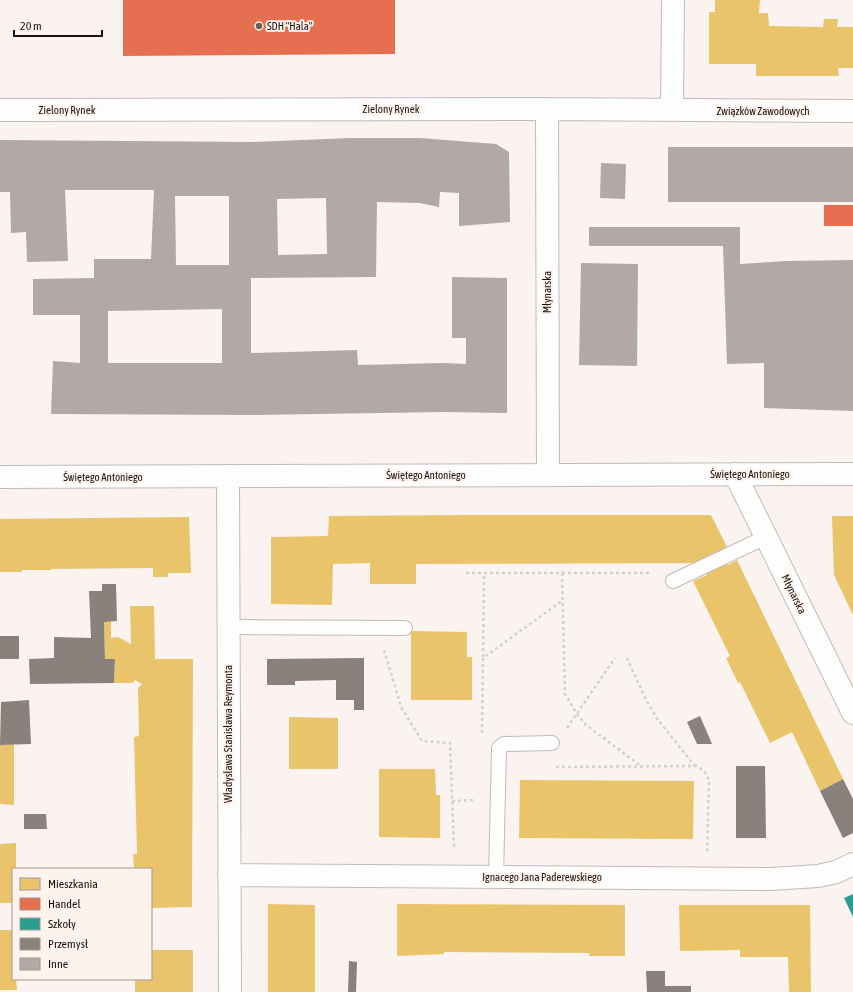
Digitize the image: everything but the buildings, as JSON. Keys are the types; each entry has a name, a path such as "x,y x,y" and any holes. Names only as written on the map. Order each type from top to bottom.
{"street":[{"path":"672,110 673,0"},
{"name":"Młynarska","path":"547,109 548,475"},
{"name":"Zielony Rynek","path":"0,110 672,110"},
{"name":"Związków Zawodowych","path":"672,110 853,111"},
{"name":"Młynarska","path":"735,474 853,713"},
{"name":"Świętego Antoniego","path":"0,477 853,474"},
{"name":"Władysława Stanisława Reymonta","path":"228,476 230,992"},
{"name":"Ignacego Jana Paderewskiego","path":"229,876 770,879 818,876 836,872 853,864"}],"lane":[{"path":"673,582 766,536"},
{"path":"228,627 405,628"},
{"path":"496,877 498,748 504,744 552,743"}],"path":[{"path":"466,573 690,573"},
{"path":"482,737 484,573"},
{"path":"562,573 565,694 576,714 586,725 642,766"},
{"path":"483,658 563,600"},
{"path":"379,628 388,668 401,707 422,741 450,743 454,847"},
{"path":"564,734 615,658"},
{"path":"627,658 646,700 658,720 696,766"},
{"path":"551,767 696,766 701,768 706,773 709,780 707,856"},
{"path":"452,801 481,800"}],"place":[{"name":"SDH \"Hala\"","path":"259,26"}]}
